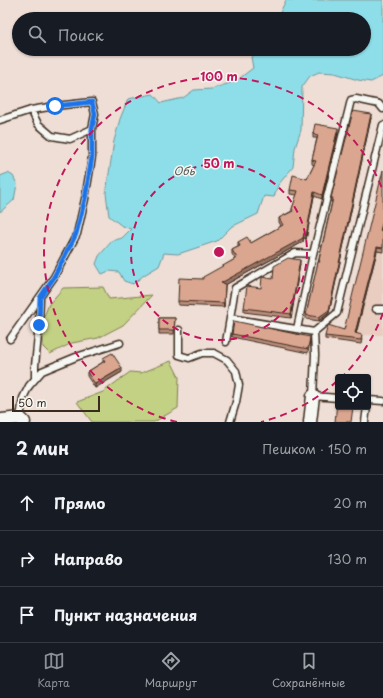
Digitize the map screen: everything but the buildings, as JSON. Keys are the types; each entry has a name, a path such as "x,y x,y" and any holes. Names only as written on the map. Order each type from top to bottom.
{"street":[{"path":"310,422 313,396"},
{"path":"1,422 2,420 22,420"}],"lane":[{"path":"297,329 313,254 351,100 356,99 379,104 383,109"},
{"path":"0,120 31,110 92,102 95,114 92,129 92,157 85,199 76,234 54,277 10,339"},
{"path":"31,110 38,124 52,136 70,139 92,129"},
{"path":"230,318 314,332 337,313 383,124"},
{"path":"226,342 235,288 295,253 313,254"},
{"path":"35,379 40,298"},
{"path":"376,309 383,309"},
{"path":"179,330 179,355 189,358 202,353 214,353 227,360 236,371 239,385 230,422"},
{"path":"314,332 315,355 313,396 335,398"},
{"path":"22,420 23,398 29,386 42,371 76,357 120,343"},
{"path":"371,400 383,401"},
{"path":"365,422 367,410"}],"shaded area":[{"path":"383,224 383,335 356,335"}],"green space":[{"path":"103,287 109,299 152,295 123,325 98,338 72,343 50,354 43,347 43,319 49,304 63,288"},
{"path":"171,361 179,377 178,408 154,422 92,422 77,402 103,392 130,372 141,373"}],"water":[{"name":"Обь","path":"286,0 383,0 383,76 371,82 358,80 335,73 319,72 310,76 302,87 301,130 295,148 293,167 278,185 274,197 264,196 258,214 231,227 217,241 178,254 164,253 159,266 133,284 124,281 119,272 109,271 102,274 96,264 99,256 112,241 122,238 131,229 122,226 109,216 106,193 114,141 120,119 128,99 153,94 161,103 183,98 194,90 212,89 236,81 253,68 251,57 253,56 371,56 371,12 280,12"},
{"path":"8,173 13,176 17,184 14,200 0,212 0,176"}],"route":[{"path":"39,325 40,298 54,277 76,234 85,199 92,157 92,129 95,114 92,102 55,106"}]}
